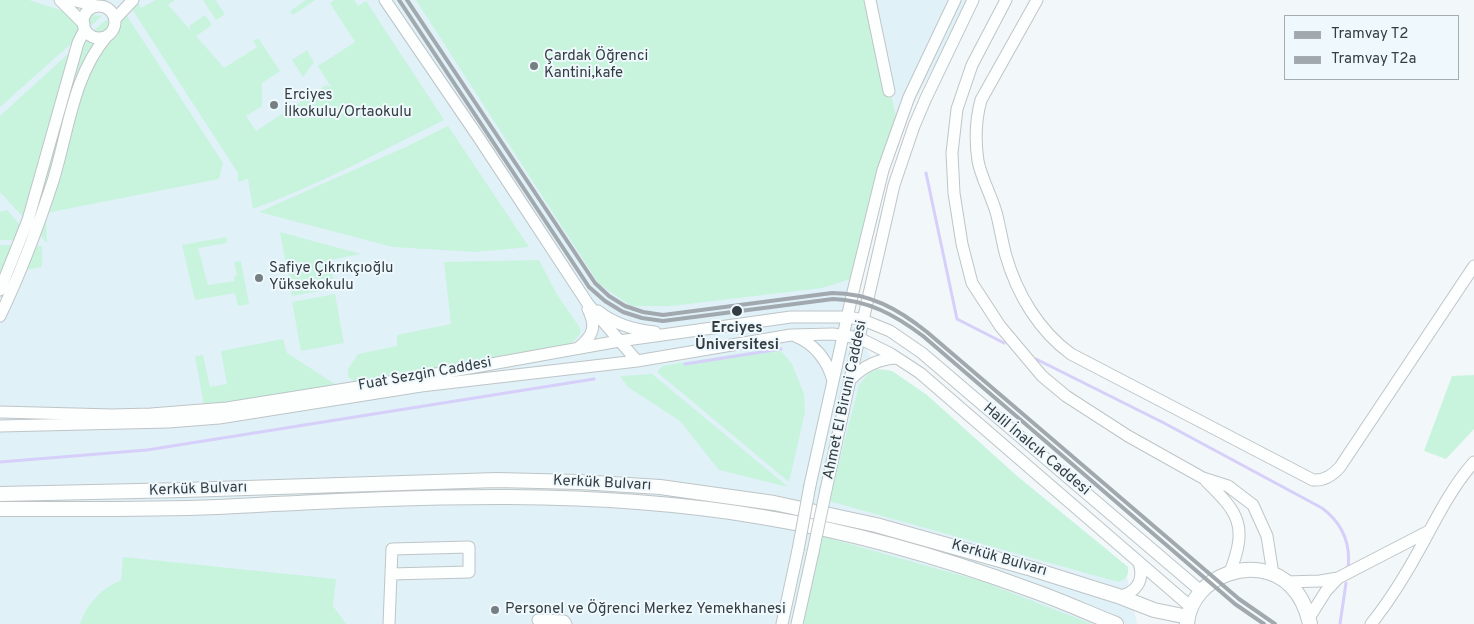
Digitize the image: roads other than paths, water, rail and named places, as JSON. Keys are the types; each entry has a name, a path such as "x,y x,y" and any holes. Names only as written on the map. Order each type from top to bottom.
{"main road":[{"name":"Kerkük Bulvarı","path":"0,494 497,480 580,482 660,487 739,497 809,509 860,521 969,550 1118,596 1154,610 1189,616"},
{"name":"Kerkük Bulvarı","path":"0,509 169,508 357,499 524,496 652,502 765,517 911,550 995,577 1116,624"},
{"path":"1189,616 1196,598 1210,582 1230,572 1252,569 1273,574 1291,586 1304,603 1310,621"}],"street":[{"path":"60,0 88,33 97,37 106,36"},
{"path":"0,316 29,253 54,179 71,113 84,75 97,47 114,29 115,19 110,10 102,4 71,0"},
{"path":"115,19 132,0"},
{"path":"385,0 588,304 637,361"},
{"path":"870,0 890,91"},
{"path":"941,0 953,3 967,13"},
{"name":"Ahmet El Biruni Caddesi","path":"798,624 886,214 904,155 926,98 973,0"},
{"path":"1006,0 972,66 957,109 952,153 954,193 962,244 972,283 1000,326 1042,376 1066,396 1128,436 1203,478 1228,486 1253,505 1267,536 1273,574"},
{"path":"1037,0 981,100 978,112 978,162 996,213 1010,268 1020,292 1046,331 1056,343 1071,354 1304,476 1313,480 1322,480 1332,476 1340,467 1473,271"},
{"name":"Ahmet El Biruni Caddesi","path":"782,624 833,382 884,170 892,142 909,97 953,3"},
{"path":"0,290 13,262 28,220 84,27 85,15 88,11 102,4"},
{"path":"578,289 600,312 622,325 642,331 671,334"},
{"path":"578,289 593,319 592,332 588,340 578,348"},
{"name":"Fuat Sezgin Caddesi","path":"0,412 112,415 189,412 227,408 619,341 790,317 848,317"},
{"name":"Halil İnalcık Caddesi","path":"848,317 863,320 890,332 922,354 1202,592"},
{"path":"791,335 807,342 820,354 833,382"},
{"name":"Fuat Sezgin Caddesi","path":"0,426 194,421 420,386 637,361 791,335 844,335 859,338"},
{"name":"Halil İnalcık Caddesi","path":"859,338 897,358 925,378 1139,563 1189,616"},
{"path":"850,380 863,368 879,360 897,358"},
{"path":"1370,624 1398,586 1452,491 1474,462"},
{"path":"1203,478 1228,502 1239,522 1239,550 1230,572"},
{"path":"1285,582 1320,581 1338,578 1429,532"},
{"path":"390,624 391,574 392,549 468,547 469,572 391,574"},
{"path":"1118,596 1129,593 1137,586 1141,577 1139,563"},
{"path":"1310,621 1326,592 1338,578"},
{"path":"538,620 564,621 566,624"}],"waterway":[{"path":"926,173 957,319 1004,343"},
{"path":"685,364 781,349"},
{"path":"1036,359 1164,423 1322,508 1335,520 1344,534 1348,550 1348,568"},
{"path":"0,462 147,450 594,379"},
{"path":"1340,624 1346,583"}],"tram line":[{"name":"T2a","path":"399,0 589,287 605,301 623,312 642,318 663,321 833,299 858,302 881,310 923,336 1235,604 1264,624"},
{"name":"T2","path":"407,0 595,283 609,296 625,306 643,312 663,315 832,293 859,296 883,304 905,316 927,332 1239,599 1275,624"}],"place":[{"name":"Çardak Öğrenci Kantini,kafe","path":"534,66"},
{"name":"Erciyes İlkokulu/Ortaokulu","path":"274,105"},
{"name":"Safiye Çıkrıkçıoğlu Yüksekokulu","path":"259,278"},
{"name":"Erciyes Üniversitesi","path":"737,311"},
{"name":"Personel ve Öğrenci Merkez Yemekhanesi","path":"495,610"}]}
